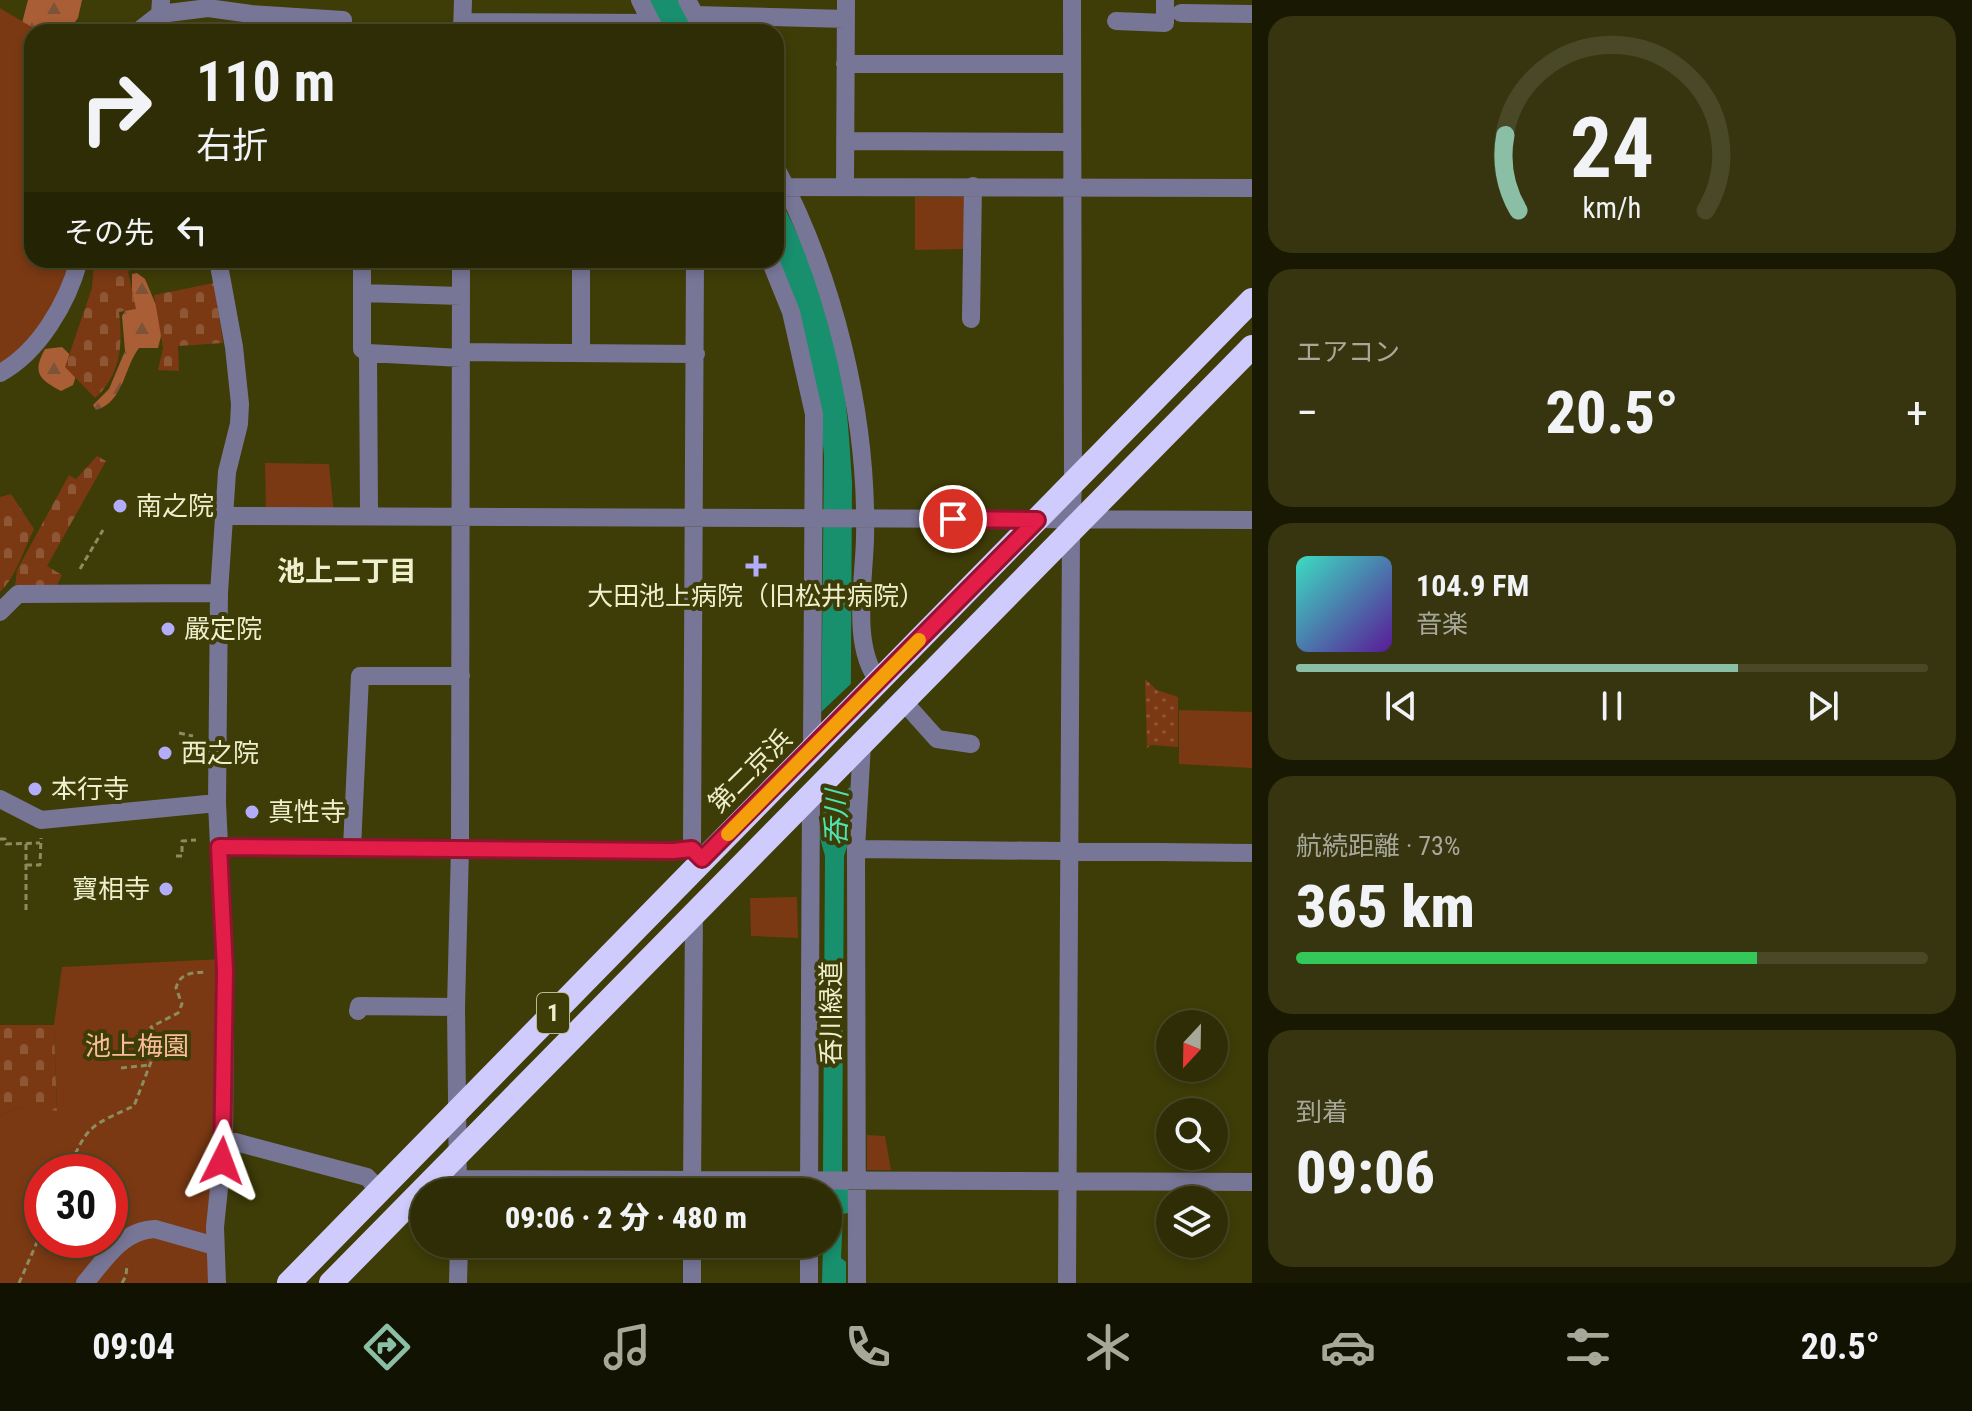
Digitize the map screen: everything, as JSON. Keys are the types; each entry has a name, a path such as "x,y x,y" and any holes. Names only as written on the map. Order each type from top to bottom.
{"highway":[{"name":"第二京浜","path":"289,1283 458,1111 697,854 815,746 1252,300"},
{"name":"1","path":"331,1283 1075,523 1252,347"}],"street":[{"path":"462,24 463,0"},
{"path":"640,0 652,24"},
{"path":"1067,1283 1069,851 1075,523 1072,0"},
{"path":"1116,21 1165,23 1165,0"},
{"path":"162,15 208,8 343,20 343,24"},
{"path":"695,16 846,10 845,185"},
{"path":"1181,13 1252,14"},
{"path":"845,64 1071,64"},
{"path":"845,141 1071,142"},
{"path":"971,319 973,186"},
{"path":"784,187 1252,188"},
{"path":"784,196 811,242 822,272 859,425 862,639 869,668 879,681"},
{"path":"0,373 13,366 57,317 76,268"},
{"path":"217,1283 215,1246 224,1139 225,971 217,803 219,593 227,472 239,424 240,404 234,347 219,268"},
{"path":"362,268 362,349 368,353 696,354"},
{"path":"458,1178 456,1007 460,848 461,268"},
{"path":"581,268 581,352"},
{"path":"219,847 673,851 697,854 695,268"},
{"path":"773,268 791,312 814,414 817,520 815,746"},
{"path":"362,293 461,296"},
{"path":"368,353 369,515"},
{"path":"224,516 1037,520 1075,523 1252,520"},
{"path":"0,612 18,594 219,593"},
{"path":"352,848 360,676 461,676"},
{"path":"903,701 937,739 971,744"},
{"name":"呑川緑道","path":"857,1283 853,1181 858,748"},
{"path":"811,1178 814,791"},
{"path":"0,799 41,820 217,803"},
{"path":"856,849 1252,853"},
{"path":"692,1178 694,912"},
{"path":"358,1011 359,1006 456,1007"},
{"path":"224,1139 367,1177 379,1190"},
{"path":"842,1182 1252,1182"},
{"path":"85,1283 116,1246 145,1229 215,1246"},
{"path":"458,1283 459,1258"},
{"path":"692,1258 692,1283"},
{"path":"809,1258 809,1283"}],"path":[{"path":"80,569 103,530"},
{"path":"184,635 195,639"},
{"path":"179,733 193,736"},
{"path":"26,865 40,865 41,820"},
{"path":"0,839 5,839 6,844 41,843"},
{"path":"176,856 182,856 182,841 196,840"},
{"path":"26,844 26,911"},
{"path":"75,1154 93,1125 134,1106 159,1041 151,1027 178,1013 182,1004 176,988 182,977 187,973 225,971"},
{"path":"121,1068 150,1065"},
{"path":"19,1283 30,1258"}],"green space":[{"path":"28,0 82,0 73,24 24,24 24,62 0,151 0,107"},
{"path":"0,8 27,24 24,24 24,268 69,268 49,313 9,363 0,367"},
{"path":"915,197 964,197 964,249 915,250"},
{"path":"93,268 138,268 128,271 136,309 119,312 121,336 115,369 95,398 65,367 92,288"},
{"path":"137,273 145,279 164,324 158,348 139,348 118,392 105,406 96,410 93,405 109,389 125,351 122,316 132,299 132,274"},
{"path":"214,283 223,343 178,346 179,371 158,370 163,348 154,295"},
{"path":"62,347 73,360 76,373 73,385 61,391 43,379 39,364 45,349"},
{"path":"97,456 106,461 47,566 62,575 56,587 15,587 17,570 69,475 76,479"},
{"path":"265,463 329,464 334,515 266,515"},
{"path":"11,494 34,529 15,571 0,592 0,497"},
{"path":"1145,679 1157,690 1178,697 1178,747 1151,745 1147,748"},
{"path":"1179,710 1252,712 1252,768 1179,764"},
{"path":"797,897 798,938 751,936 750,898"},
{"name":"池上梅園","path":"221,959 211,1283 0,1283 0,1116 18,1107 57,1111 54,1025 62,967"},
{"path":"0,1025 54,1025 57,1112 18,1107 0,1116"},
{"path":"867,1135 885,1136 891,1170 867,1170"}],"water":[{"path":"648,0 682,0 694,24 660,24"},
{"name":"呑川","path":"784,207 814,271 831,322 843,382 851,463 850,837 844,856 842,1174 849,1175 848,1213 843,1214 842,1236 842,1178 824,1178 823,1174 825,856 820,838 824,456 819,401 780,268 784,268"},
{"path":"823,1258 841,1258 846,1262 846,1283 822,1283"}],"pier":[{"path":"855,680 854,783 817,819 818,715"}],"slow traffic":[{"path":"728,834 919,640"}],"place":[{"name":"南之院","path":"120,506"},
{"name":"大田池上病院（旧松井病院）","path":"756,566"},
{"name":"嚴定院","path":"168,629"},
{"name":"西之院","path":"165,753"},
{"name":"本行寺","path":"35,789"},
{"name":"真性寺","path":"252,812"},
{"name":"寶相寺","path":"166,889"}],"district":[{"name":"池上二丁目","path":"347,571"}],"route":[{"path":"222,1161 225,971 219,847 692,849 702,859 1037,520 953,519"}]}
